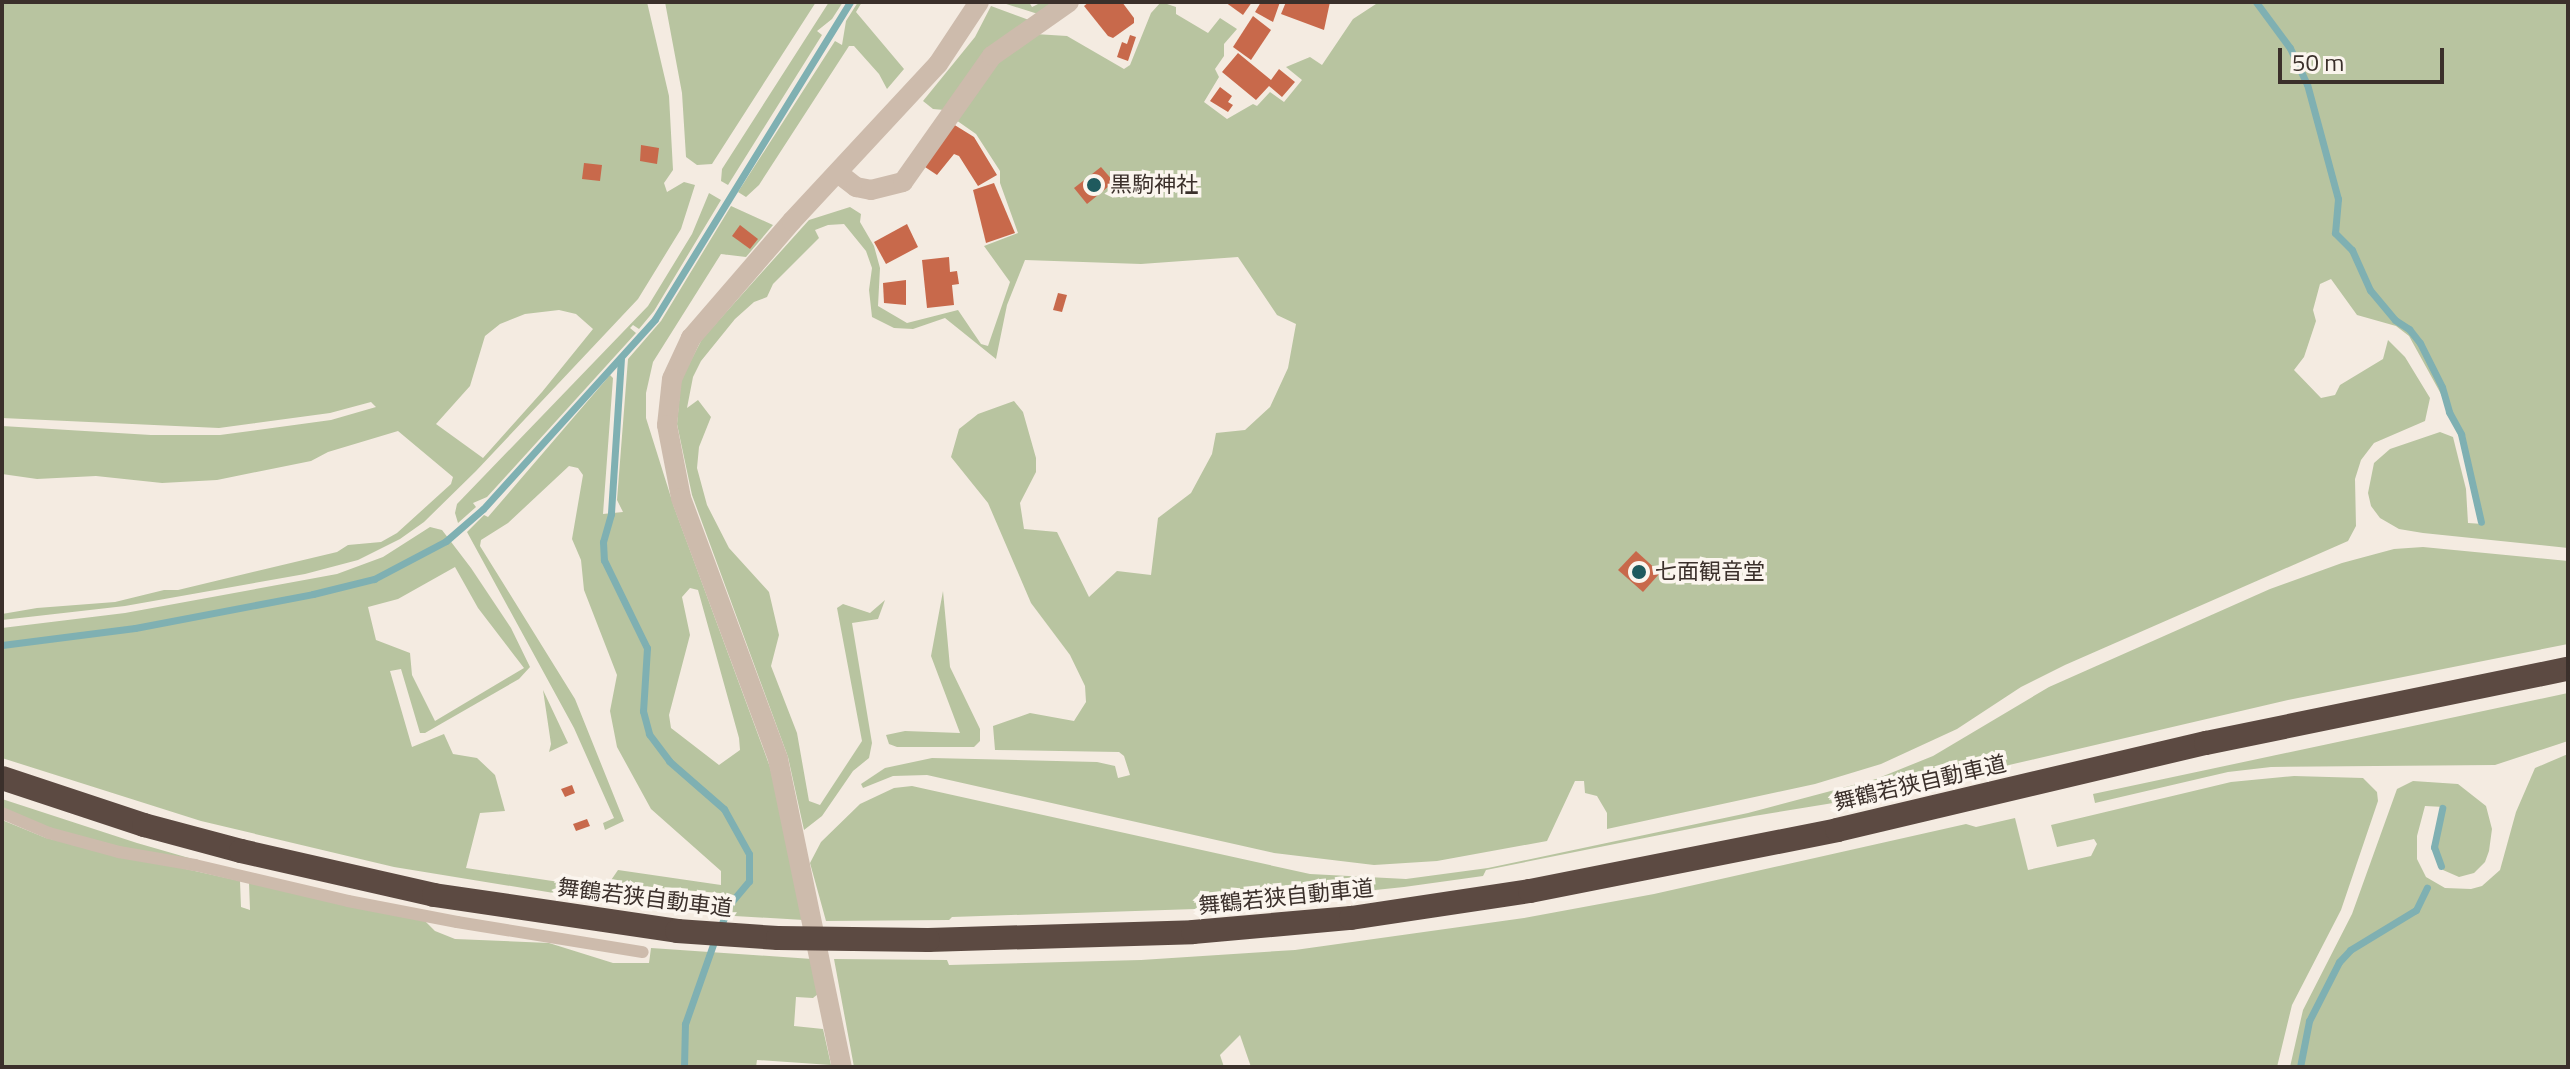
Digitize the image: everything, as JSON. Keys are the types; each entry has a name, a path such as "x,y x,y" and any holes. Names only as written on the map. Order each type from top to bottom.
{"highway":[{"name":"舞鶴若狭自動車道","path":"2,778 120,817 241,851 434,895 677,931 778,938 928,940 1193,932 1351,918 1516,894 1837,830 2320,718 2568,669"}],"street":[{"path":"842,1067 778,759 681,498 667,425 672,379 691,338 792,221 938,64 979,2"},
{"path":"838,173 856,187 871,190 903,182 992,56 1069,2"}],"lane":[{"path":"2,813 49,833 119,852 195,865 445,920 643,952"}],"green space":[{"path":"2,2 647,2 669,96 673,170 664,183 667,192 684,182 695,185 681,229 638,299 476,471 424,522 400,539 358,560 305,574 125,606 2,620 2,614 37,608 115,602 164,590 178,590 337,552 348,545 381,542 397,533 451,484 453,477 398,431 328,452 311,461 217,480 162,483 96,476 37,479 2,474 2,426 151,435 220,435 331,420 376,407 371,402 330,413 219,428 2,418","holes":["559,310 576,314 593,329 483,458 436,424 470,386 485,336 500,324 525,314"]},
{"path":"665,2 816,2 712,164 697,165 686,157 682,93"},
{"path":"829,2 843,2 832,19 817,31 822,35 728,185 721,181 722,169"},
{"path":"858,2 862,2 856,12 904,69 887,89 879,74 854,46 849,46 759,185 746,197 738,192 835,41 842,45 846,21"},
{"path":"1000,2 1029,2 1032,7 1042,2 1055,2 1038,14"},
{"path":"1161,2 1176,7 1176,14 1208,33 1220,18 1237,29 1224,44 1224,56 1215,69 1219,77 1204,102 1227,119 1253,104 1257,106 1270,92 1284,102 1302,80 1286,67 1310,57 1322,65 1353,19 1379,2 2568,2 2568,548 2423,533 2399,529 2380,518 2371,506 2368,493 2374,463 2390,449 2440,432 2453,437 2466,489 2468,523 2483,524 2463,434 2409,336 2396,326 2357,315 2331,279 2320,284 2313,310 2316,321 2304,357 2294,370 2321,398 2335,395 2340,385 2383,359 2388,340 2405,357 2430,398 2425,421 2374,443 2361,460 2355,479 2356,526 2348,541 2065,665 2021,687 1957,729 1881,764 1815,784 1607,829 1607,813 1597,796 1585,793 1584,781 1575,781 1547,841 1437,861 1374,865 1274,853 927,775 893,776 863,788 861,784 885,768 932,758 1097,762 1115,766 1118,778 1130,775 1124,756 1119,752 995,750 993,726 1030,713 1074,721 1086,702 1085,686 1070,655 1031,603 988,503 951,457 959,429 978,414 1014,401 1023,412 1036,458 1036,472 1020,503 1024,529 1057,532 1089,597 1117,571 1151,575 1158,518 1191,493 1212,454 1216,433 1245,430 1270,407 1288,368 1296,324 1277,315 1238,257 1141,264 1025,260 1007,305 996,359 945,318 913,329 894,328 872,317 869,290 872,268 866,251 844,224 828,225 815,230 819,238 773,284 767,297 754,302 735,319 701,361 693,377 687,408 698,400 711,417 699,447 697,468 707,505 729,548 769,592 779,635 771,666 797,733 809,801 820,805 862,741 837,608 843,604 870,613 885,600 878,619 852,623 872,743 869,758 853,771 822,816 804,830 788,757 692,495 677,424 681,380 702,339 809,220 850,207 861,214 860,222 874,246 880,268 878,306 907,323 958,310 981,344 988,346 1010,282 984,246 1018,233 1000,183 1000,171 976,134 956,120 999,59 1035,34 1067,36 1124,69 1130,65 1151,13"},
{"path":"991,6 1029,20 944,110 933,109 923,101 975,37"},
{"path":"709,193 721,200 654,311 639,329 633,325 630,328 636,333 487,497 473,503 476,507 458,523 455,513 457,504 648,306 692,234"},
{"path":"731,206 773,225 746,257 721,254 653,362 646,393 646,418 674,507 770,767 804,920 701,914 720,893 635,886 615,903 394,867 201,821 2,758 2,628 125,613 337,574 383,557 430,527 442,530 471,568 511,628 530,667 519,679 425,733 420,733 401,669 390,671 412,747 444,734 453,754 477,758 495,775 505,811 480,813 466,868 605,889 618,870 721,885 721,871 651,809 617,747 610,711 617,675 584,590 581,560 572,539 583,475 578,468 569,466 508,523 481,540 480,546 575,699 624,821 605,830 603,823 614,818 574,728 467,532 484,515 488,517 610,375 613,378 603,514 623,512 617,500 628,359 661,321","holes":["455,567 478,608 524,668 435,721 412,675 410,653 376,640 368,607 398,599","690,588 698,590 739,738 740,750 719,765 671,728 669,715 690,635 682,597"]},
{"path":"2423,547 2568,561 2568,644 2288,700 1876,796 1754,816 1486,870 1483,876 1404,887 1195,909 952,917 949,920 826,921 810,863 821,842 860,804 894,788 912,786 1310,874 1406,879 1488,868 1748,813 1876,779 1933,756 2049,687 2270,589 2342,563 2394,549"},
{"path":"943,591 950,667 980,729 980,741 974,747 897,747 889,744 886,735 905,731 960,733 931,656"},
{"path":"543,690 568,743 549,752 551,744"},
{"path":"2568,693 2568,741 2495,765 2271,767 2228,772 2095,803 2093,794"},
{"path":"2568,754 2568,1067 2290,1067 2303,1010 2352,914 2397,789 2413,781 2458,784 2486,806 2492,829 2489,851 2485,862 2474,873 2459,877 2443,870 2436,847 2444,807 2425,806 2417,836 2417,859 2426,877 2445,888 2471,889 2482,886 2500,870 2516,812 2535,768"},
{"path":"2294,776 2363,778 2377,792 2378,801 2341,910 2292,1005 2277,1067 1251,1067 1240,1035 1220,1055 1224,1067 854,1067 834,959 947,960 949,965 1141,960 1295,950 1524,918 1654,894 1966,824 1976,827 2015,818 2028,870 2091,856 2097,844 2094,839 2057,847 2051,825 2231,782"},
{"path":"2,799 196,860 121,847 50,828 2,808"},
{"path":"2,820 46,838 240,881 241,907 250,910 249,883 424,920 435,931 455,939 549,943 613,963 649,963 651,948 812,959 818,994 813,998 796,997 794,1026 823,1029 831,1065 757,1060 756,1067 2,1067"}],"building":[{"path":"1089,2 1122,2 1134,18 1134,23 1113,38 1108,36 1084,6"},
{"path":"1225,2 1252,2 1243,15"},
{"path":"1261,2 1280,2 1273,22 1255,12"},
{"path":"1286,2 1330,2 1324,30 1281,14"},
{"path":"1253,16 1271,30 1251,60 1233,47"},
{"path":"1130,35 1136,37 1128,61 1117,57 1122,42 1127,44"},
{"path":"1238,53 1271,80 1279,69 1295,82 1282,97 1269,86 1256,100 1222,72"},
{"path":"1220,87 1232,96 1228,102 1233,105 1228,112 1210,101"},
{"path":"953,124 974,137 997,175 978,186 959,156 954,154 937,175 925,167"},
{"path":"641,145 659,148 657,164 640,161"},
{"path":"584,163 602,165 600,181 582,179"},
{"name":"黒駒神社","path":"1101,167 1114,182 1087,204 1074,188"},
{"path":"994,183 1015,233 986,243 973,190"},
{"path":"907,224 918,247 886,264 874,242"},
{"path":"740,225 758,239 750,249 732,236"},
{"path":"949,257 950,272 957,271 959,284 952,285 954,305 927,308 922,260"},
{"path":"906,280 906,305 884,303 883,283"},
{"path":"1058,293 1067,295 1062,312 1053,310"},
{"name":"七面観音堂","path":"1636,551 1660,573 1643,592 1618,570"},
{"path":"572,785 575,793 565,797 561,789"},
{"path":"587,819 590,826 576,831 573,824"}],"waterway":[{"path":"2,645 135,628 313,594 374,579 446,541 483,509 655,319 850,2"},
{"path":"2256,2 2290,48 2307,84 2338,199 2335,233 2352,250 2370,290 2395,320 2409,329 2420,343 2461,434 2481,522"},
{"path":"621,358 611,514 603,542 604,560 647,648 643,711 649,734 669,761 724,809 749,854 749,881 729,905 720,928"},
{"path":"2441,866 2434,847 2442,808"},
{"path":"2300,1067 2309,1021 2339,962 2350,950 2416,910 2427,887"},
{"path":"684,1067 685,1024 715,939"}],"place":[{"name":"黒駒神社","path":"1094,185"},
{"name":"七面観音堂","path":"1639,572"}]}
